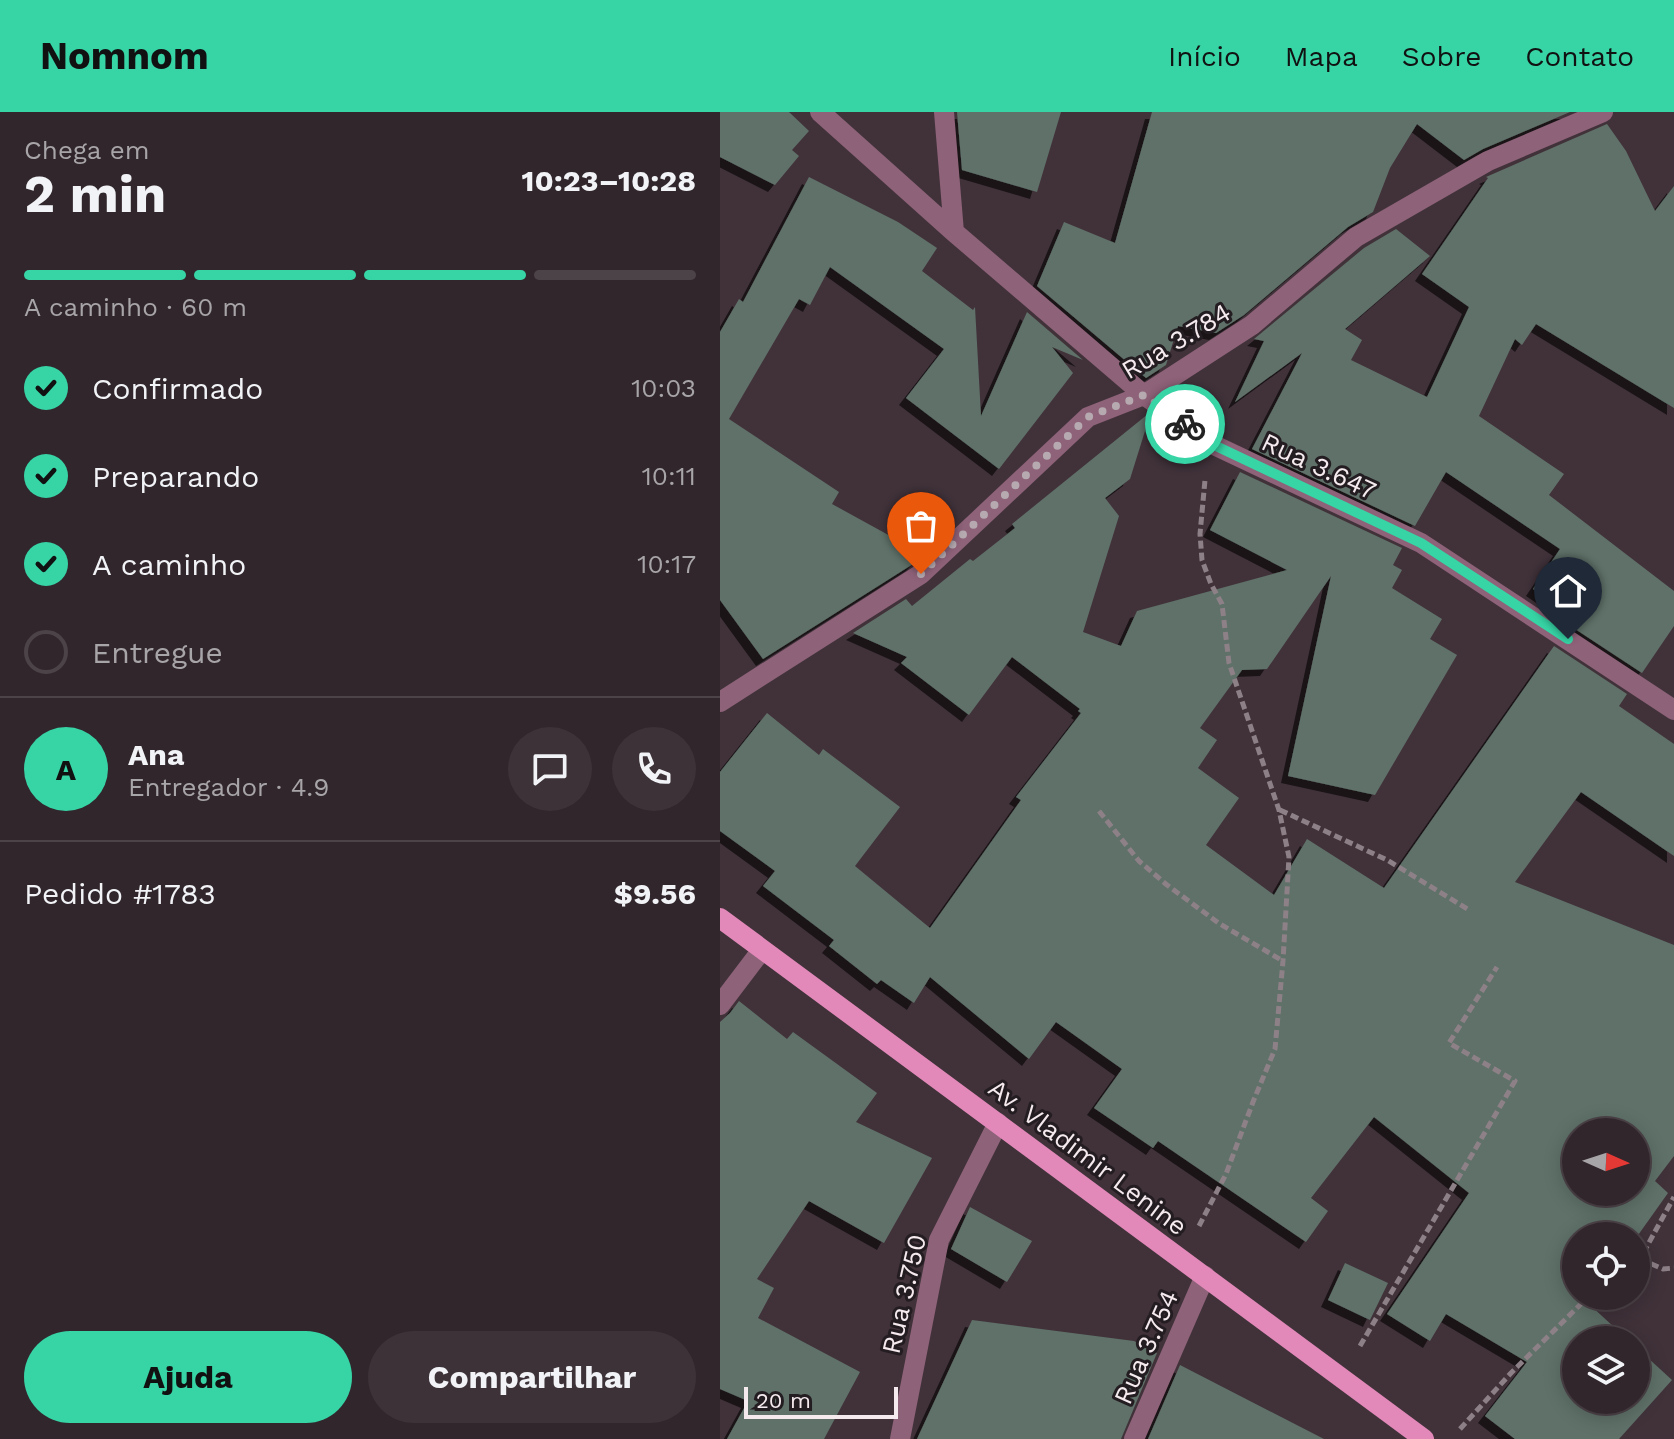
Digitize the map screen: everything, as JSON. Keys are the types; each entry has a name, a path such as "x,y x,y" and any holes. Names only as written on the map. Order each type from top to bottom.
{"main road":[{"name":"Av. Vladimir Lenine","path":"720,918 1424,1439"}],"street":[{"name":"Rua 3.647","path":"820,112 1144,395 1216,446 1421,543 1674,710"},
{"path":"944,112 954,232"},
{"name":"Rua 3.784","path":"720,702 921,574 1088,417 1144,395 1252,325 1356,237 1488,161 1603,112"},
{"path":"720,1005 761,951"},
{"name":"Rua 3.750","path":"900,1439 939,1240 998,1123"},
{"name":"Rua 3.754","path":"1134,1439 1205,1276"}],"path":[{"path":"1181,1259 1226,1174 1275,1049 1289,857 1279,810 1229,663 1222,604 1202,560 1202,501 1206,474 1216,446"},
{"path":"1279,810 1387,860 1469,910"},
{"path":"1099,811 1139,861 1167,885 1220,924 1283,961"},
{"path":"1342,1378 1515,1081 1449,1043 1497,967"},
{"path":"1650,1239 1674,1197"},
{"path":"1650,1264 1663,1269 1674,1268"},
{"path":"1451,1439 1511,1373 1575,1310"}],"building":[{"path":"720,112 789,112 809,131 792,150 799,156 775,185 720,157"},
{"path":"957,112 1061,112 1037,192 962,170"},
{"path":"1152,112 1570,112 1464,160 1417,124 1390,168 1373,212 1348,227 1244,315 1216,333 1178,326 1166,365 1146,378 1037,286 1064,222 1115,243"},
{"path":"1607,124 1626,151 1655,211 1674,186 1674,408 1536,324 1522,345 1515,339 1479,416 1564,474 1549,495 1674,591 1674,626 1642,673 1569,625 1574,617 1533,589 1560,549 1446,472 1415,526 1252,449 1302,353 1235,402 1264,341 1254,339 1364,248 1396,229 1430,256 1345,329 1362,340 1351,360 1427,397 1469,307 1422,274 1486,177"},
{"path":"809,177 898,222 937,248 922,271 973,310 975,307 981,416 1027,312 1083,360 1052,347 1073,373 999,469 906,398 944,349 830,267 810,305 799,299 729,419 839,492 832,504 923,554 913,564 763,659 720,600 720,332 739,299 743,302"},
{"path":"1148,414 1130,479 1105,498 1119,516 1083,632 1121,646 1137,611 1287,570 1210,530 1240,472 1402,548 1393,565 1402,570 1392,588 1442,619 1430,639 1457,655 1375,795 1288,776 1331,576 1267,669 1242,670 1200,728 1217,740 1198,768 1239,798 1206,845 1274,895 1307,839 1384,888 1554,646 1627,694 1619,706 1674,744 1674,856 1581,792 1515,882 1674,945 1674,1156 1655,1181 1668,1193 1647,1222 1562,1222 1562,1310 1596,1310 1613,1326 1562,1326 1562,1414 1641,1414 1619,1439 1515,1439 1485,1416 1527,1362 1446,1314 1430,1341 1387,1314 1469,1193 1374,1117 1311,1198 1328,1211 1306,1242 1158,1141 1153,1148 1094,1108 1122,1069 1056,1022 1029,1059 930,977 914,1003 881,980 877,984 829,946 834,940 763,886 775,871 720,831 720,772 767,713 819,755 823,749 900,807 855,866 930,928 1021,800 1016,797 1081,713 1078,711 1080,709 1012,657 969,715 901,663 907,657 853,633 906,599 912,606 970,559 973,561 1015,528 1012,524"},
{"path":"739,1001 787,1039 793,1032 877,1093 856,1122 932,1158 884,1243 809,1201 757,1279 774,1288 758,1318 860,1372 824,1439 727,1439 748,1401 720,1389 720,1022"},
{"path":"970,1207 1032,1241 1007,1282 951,1249"},
{"path":"1345,1263 1388,1283 1370,1320 1328,1300"},
{"path":"972,1320 1134,1341 1157,1353 1121,1439 917,1439"},
{"path":"1650,1360 1672,1380 1650,1404"},
{"path":"1180,1365 1324,1439 1148,1439"}],"way so far":[{"path":"921,574 1088,417 1144,395 1185,424"}],"route":[{"path":"1185,424 1216,446 1421,543 1568,639"}]}
